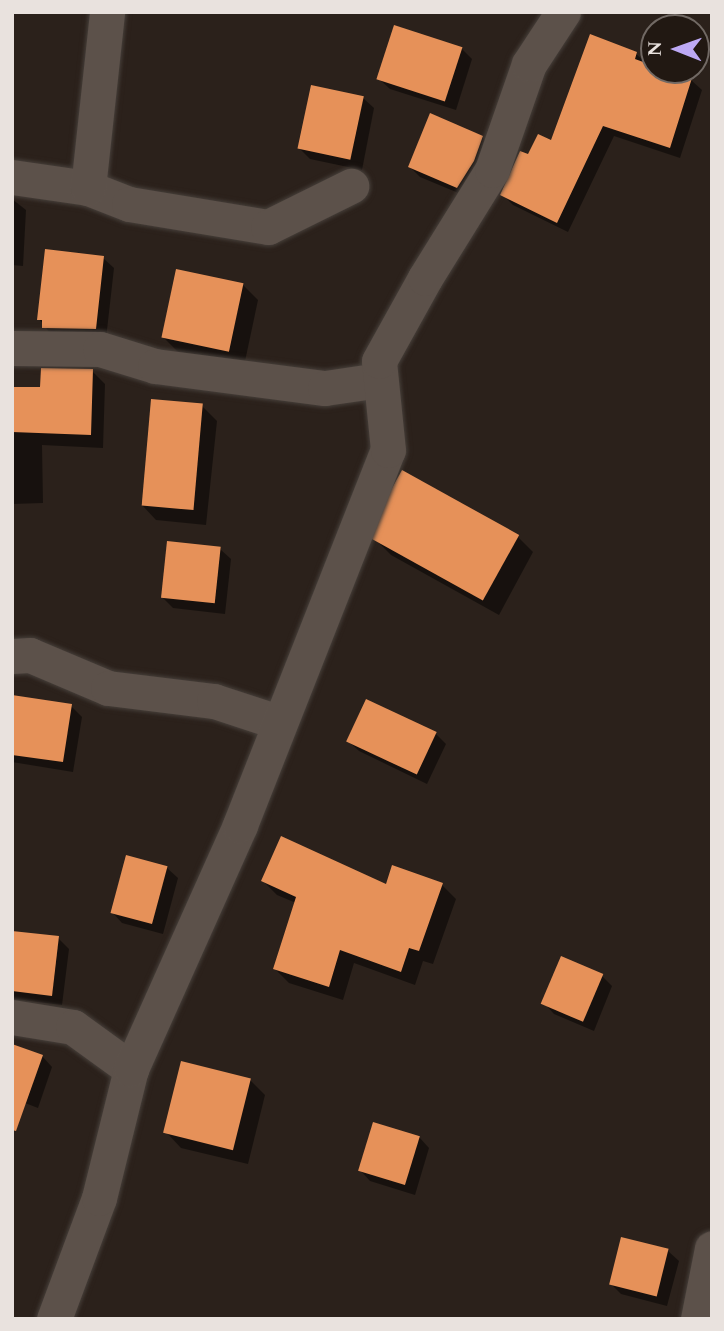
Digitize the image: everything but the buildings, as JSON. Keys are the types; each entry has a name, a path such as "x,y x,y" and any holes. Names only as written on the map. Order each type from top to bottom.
{"street":[{"path":"88,188 107,12"},
{"path":"54,1319 99,1198 131,1069 234,838 387,450 379,362 425,278 492,170 528,64 562,12"},
{"path":"12,177 88,188 129,204 268,228 351,186"},
{"path":"12,348 100,349 155,366 325,388 380,380"},
{"path":"12,656 30,655 108,688 214,701 278,722"},
{"path":"12,1017 73,1027 131,1069"},
{"path":"698,1319 712,1248"}]}
